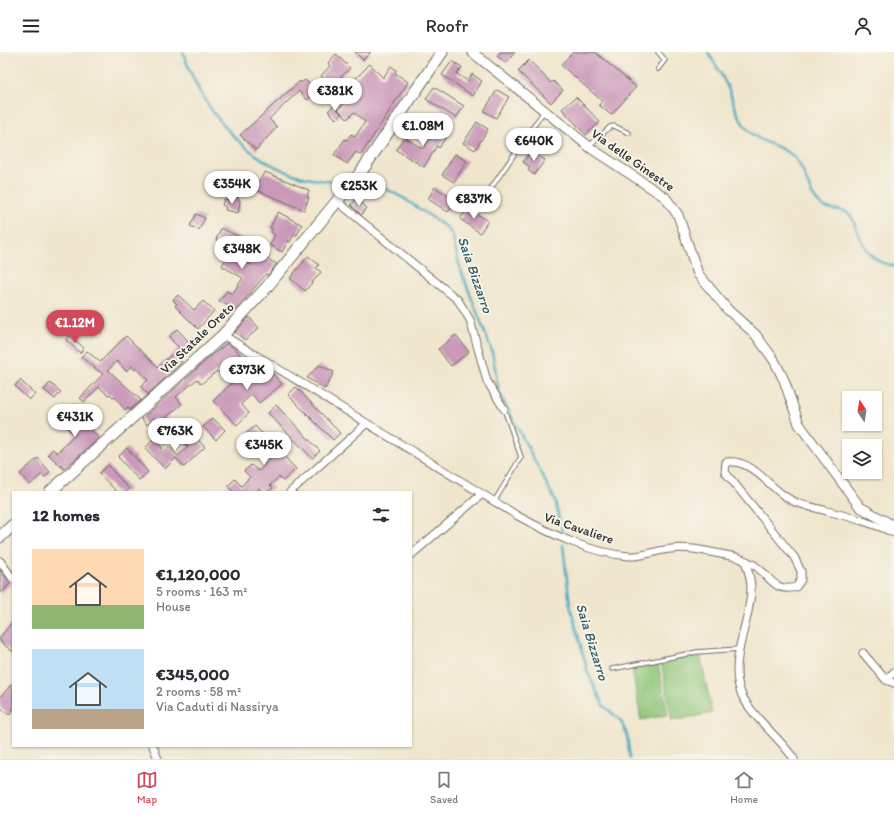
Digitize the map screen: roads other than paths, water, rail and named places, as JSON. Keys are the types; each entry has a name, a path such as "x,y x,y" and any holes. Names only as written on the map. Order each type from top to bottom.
{"main road":[{"name":"Via Statale Oreto","path":"51,491 224,335 266,288 338,202 361,172 442,52"},
{"path":"0,537 12,526"}],"street":[{"name":"Via delle Ginestre","path":"472,52 588,146 665,197 673,205 682,224 690,254 698,274 728,310 755,334 774,360 784,380 799,424 860,507 894,526"},
{"path":"338,202 458,300 470,320 487,381 504,409"},
{"name":"Via Cavaliere","path":"224,335 494,502 544,530 596,549 630,556 672,548 689,549 736,557 754,565 778,587 787,590 796,588 801,580 801,571 794,557 725,472 726,462 736,461 751,468 774,489 795,502 876,524 894,532"},
{"path":"291,491 367,423"},
{"path":"412,554 481,494"},
{"path":"0,561 12,578"},
{"path":"745,561 750,575 750,594 737,662 738,681 745,701 794,759"},
{"path":"863,653 886,680 894,684"},
{"path":"886,680 894,672"},
{"path":"153,747 158,759"}],"lane":[{"path":"658,52 666,60 658,69"},
{"path":"487,194 545,111"},
{"path":"588,146 610,127 614,126 629,133"},
{"path":"494,502 521,457 504,409"},
{"path":"612,669 697,652 740,649"}],"waterway":[{"name":"Saia Bizzarro","path":"183,52 193,79 207,104 225,126 245,146 267,162 293,174 320,180 349,181"},
{"path":"708,52 727,85 739,116 748,130 758,138 788,152 793,156 798,161 809,188 816,200 825,207 848,213 851,216 860,237 870,254 874,258 894,266"},
{"name":"Saia Bizzarro","path":"358,181 375,183 405,199 446,227 452,234 460,268 492,351 499,392 555,500 562,531"},
{"name":"Saia Bizzarro","path":"563,545 570,605 588,673 603,705 621,721 627,735 630,759"}]}
